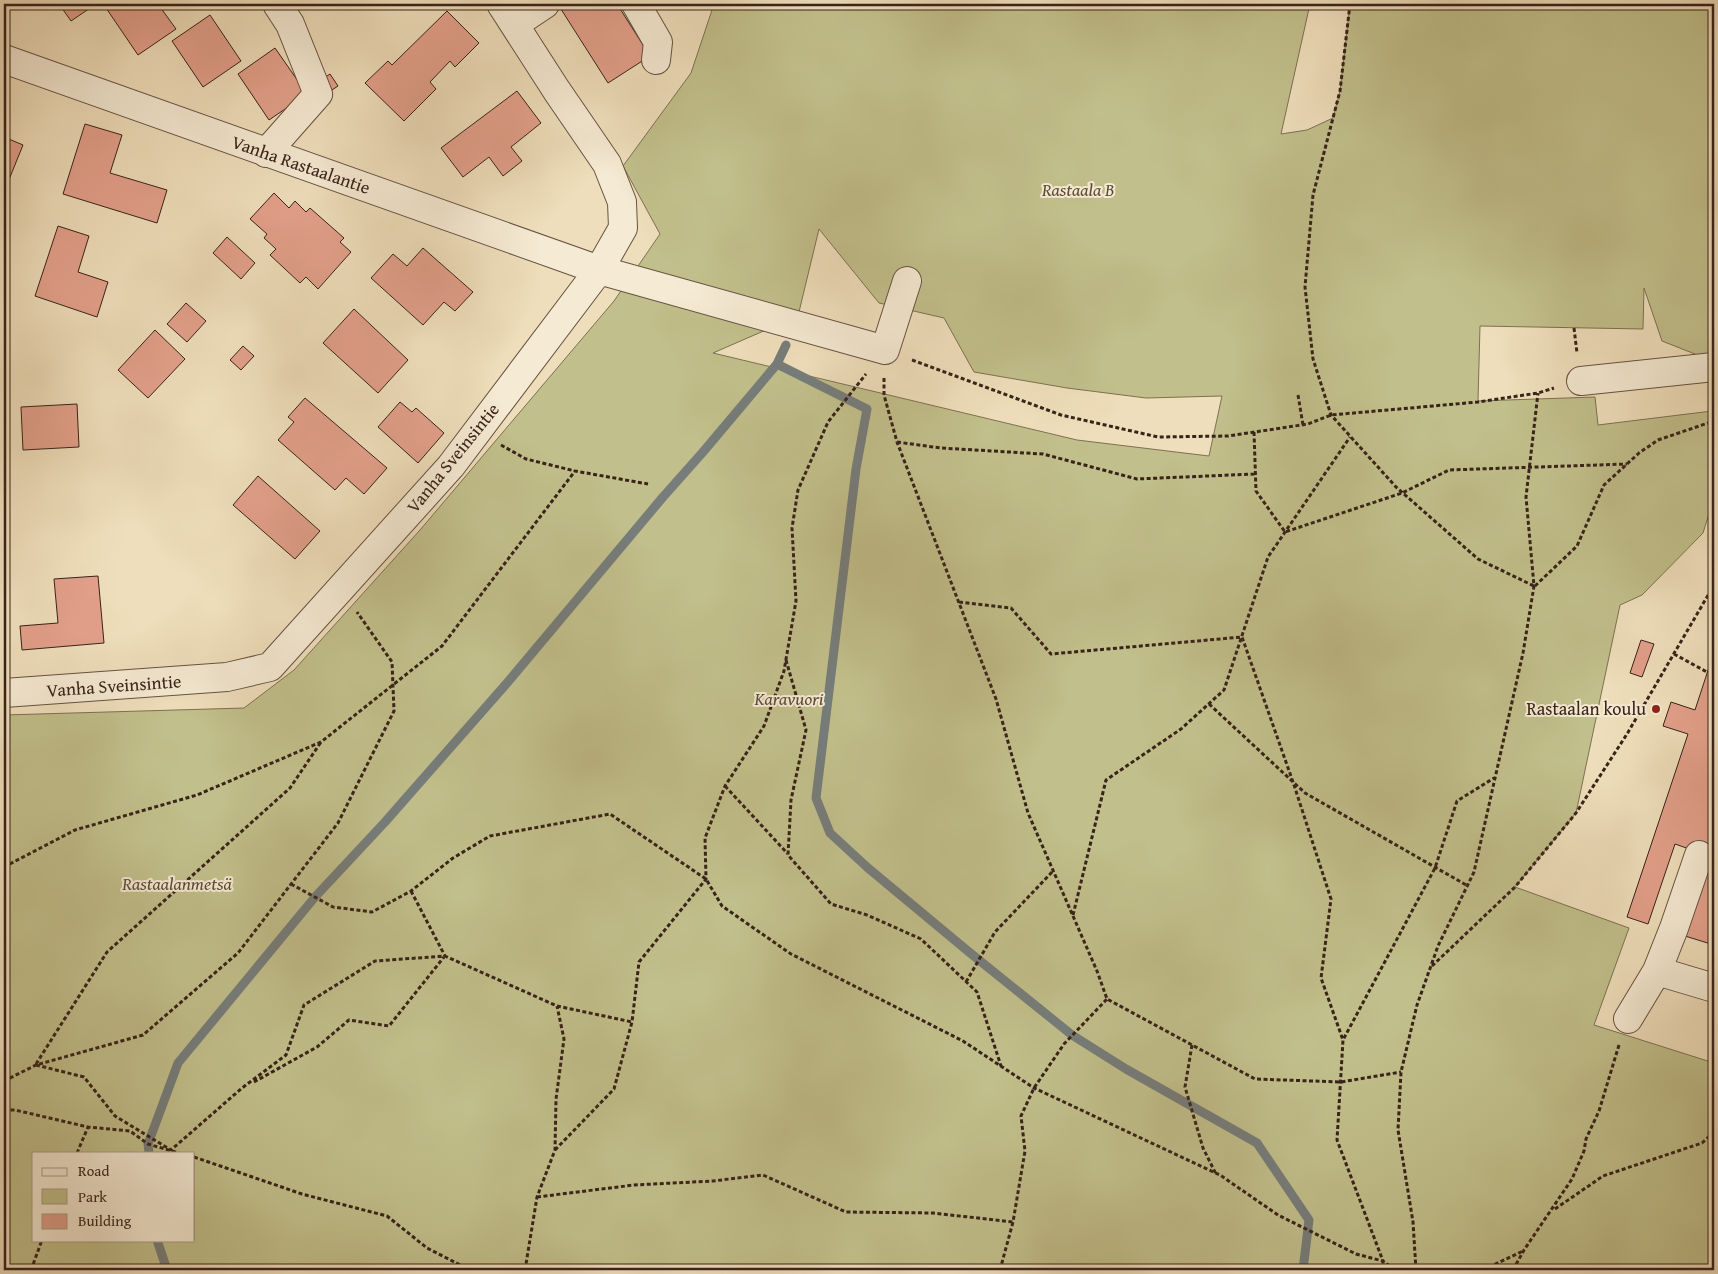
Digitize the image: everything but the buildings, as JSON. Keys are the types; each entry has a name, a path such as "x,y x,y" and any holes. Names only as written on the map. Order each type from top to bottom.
{"street":[{"path":"266,153 318,94 290,24 277,4"},
{"path":"508,14 546,4"},
{"path":"636,4 658,42 656,60"},
{"name":"Vanha Sveinsintie","path":"4,694 227,677 270,667 451,466 599,270 623,228 622,202 607,164 557,91 508,14"},
{"name":"Vanha Rastaalantie","path":"4,59 599,270 885,350"},
{"path":"885,350 907,281"},
{"path":"1581,381 1714,367"},
{"path":"1628,1019 1657,971 1699,856"},
{"path":"1657,971 1714,988"}],"path":[{"path":"1350,4 1340,91 1313,195 1305,287 1313,358 1331,415 1402,493 1478,559 1534,586"},
{"path":"885,350 1061,415 1158,437 1228,436 1308,424 1331,415 1478,402 1538,392 1581,381"},
{"path":"885,350 884,396 897,442 996,699 1028,812 1107,999 1255,1079 1340,1082 1402,1072"},
{"path":"555,1150 614,1089 632,1022 639,962 706,878 705,838 725,786 764,726 784,671 796,601 792,528 798,490 828,422 885,350"},
{"path":"1416,1270 1413,1222 1398,1130 1402,1072 1417,1005 1438,946 1474,872 1523,653 1534,586 1526,497 1538,392"},
{"path":"1298,395 1303,425"},
{"path":"1534,586 1577,546 1604,485 1658,440 1714,421"},
{"path":"477,430 526,459 575,471 648,484"},
{"path":"1254,432 1256,490 1285,532"},
{"path":"1073,916 1106,780 1181,729 1224,690 1268,557 1350,437"},
{"path":"897,442 941,448 1043,454 1136,479 1255,474"},
{"path":"1285,532 1402,493 1449,470 1627,464"},
{"path":"4,867 75,830 197,794 321,742 442,646 575,471"},
{"path":"1432,966 1514,887 1576,813 1627,734 1714,585"},
{"path":"4,1081 36,1065 143,1034 238,953 338,823 394,711 392,662 341,589"},
{"path":"958,602 1011,608 1050,654 1242,637"},
{"path":"1242,637 1332,899 1321,978 1343,1040 1337,1140 1383,1261 1383,1270"},
{"path":"1674,654 1707,672"},
{"path":"786,660 806,730 791,800 788,855"},
{"path":"1209,704 1305,793 1468,886"},
{"path":"36,1065 107,952 290,788 321,742"},
{"path":"1343,1040 1435,868 1457,801 1494,778"},
{"path":"725,786 831,904 867,915 921,939 977,992 1000,1066"},
{"path":"292,884 333,908 372,912 411,891 453,858 490,836 610,814 706,878 722,906 791,954 963,1041 1034,1088 1216,1174 1278,1215 1356,1254 1383,1261 1395,1270"},
{"path":"966,982 995,932 1054,871"},
{"path":"411,891 445,956"},
{"path":"171,1150 242,1088 286,1055 304,1005 375,961 445,956 557,1006 632,1022"},
{"path":"242,1088 318,1047 349,1020 389,1026 445,956"},
{"path":"1000,1270 1013,1222 1025,1151 1021,1116 1034,1088 1064,1044 1080,1025 1107,999"},
{"path":"524,1270 537,1196 555,1150 556,1099 564,1039 557,1006"},
{"path":"1513,1270 1524,1250 1572,1180 1584,1151 1586,1139 1599,1111 1614,1058 1628,1019"},
{"path":"1192,1046 1185,1087 1203,1148 1216,1174"},
{"path":"36,1065 84,1077 115,1116 171,1150"},
{"path":"4,1110 15,1110 88,1127 130,1131 148,1144 176,1152"},
{"path":"78,1152 88,1127"},
{"path":"1552,1210 1603,1176 1702,1143 1714,1132"},
{"path":"195,1157 302,1194 387,1216 426,1248 470,1270"},
{"path":"537,1196 634,1185 713,1181 763,1175 846,1212 933,1213 1013,1222"},
{"path":"31,1270 41,1242"},
{"path":"1483,1270 1524,1250"}],"green space":[{"name":"Karavuori","path":"714,4 1310,4 1281,134 1307,130 1333,118 1340,91 1350,4 1714,4 1714,309 1712,312 1714,356 1705,358 1662,341 1644,288 1643,329 1480,326 1478,401 1595,397 1598,425 1712,411 1709,383 1714,382 1714,498 1703,533 1642,595 1620,605 1576,813 1515,887 1629,928 1594,1025 1714,1063 1714,1270 4,1270 4,715 244,708 294,670 420,530 614,301 660,234 623,166 691,73","holes":["819,229 879,303 944,318 974,372 1067,388 1146,398 1222,396 1209,456 1077,440 713,353 798,316"]}],"waterway":[{"path":"149,1152 148,1144 178,1063 315,897 385,822 507,683 703,452 777,364 786,345"},
{"path":"777,364 867,409 856,469 816,798 830,833 868,868 1072,1035 1126,1069 1257,1143 1309,1220 1303,1270"},
{"path":"158,1242 167,1270"}],"place":[{"name":"Rastaalan koulu","path":"1656,709"}],"park label":[{"name":"Rastaala B","path":"1078,190"},
{"name":"Rastaalanmetsä","path":"177,884"}]}
